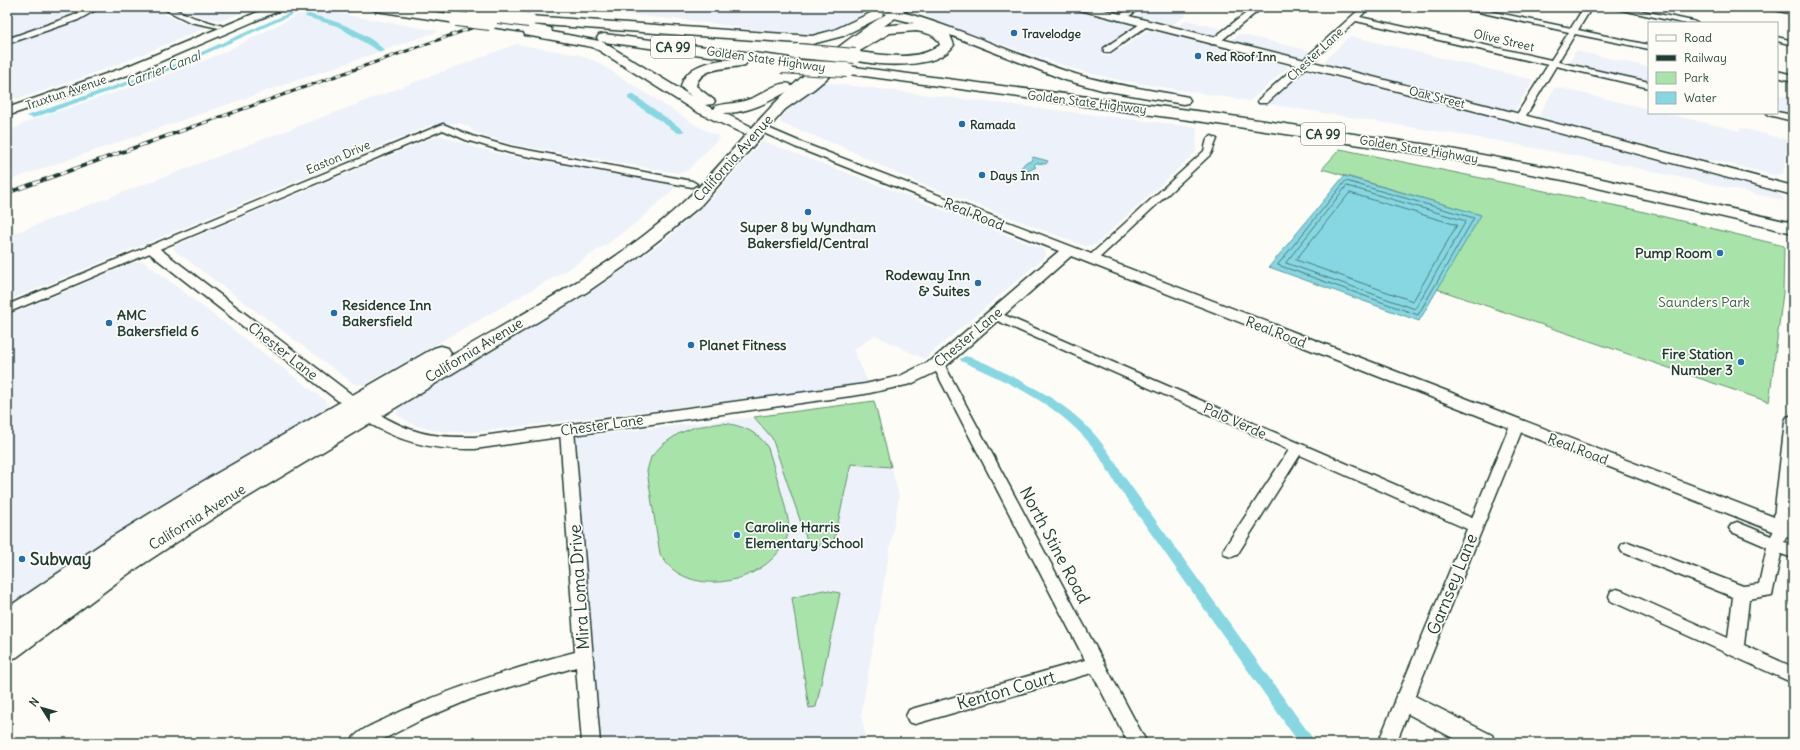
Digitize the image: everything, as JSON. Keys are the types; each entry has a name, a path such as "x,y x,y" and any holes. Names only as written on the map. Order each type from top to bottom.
{"highway":[{"path":"376,7 490,23 558,35 596,44 605,48 700,108 752,126"},
{"name":"Golden State Highway","path":"440,7 529,20 584,25 754,48 789,58"},
{"path":"584,25 812,40 838,35 863,20 888,12 926,22 1053,72 1079,80 1249,112"},
{"path":"752,126 700,97 688,87 690,79 694,75 712,66 732,62 750,62 789,58 853,59 916,59 937,53 945,48 947,42 941,34 932,30 916,27 898,27 883,31 853,59 809,86 779,107"},
{"name":"Golden State Highway","path":"558,35 789,58"},
{"path":"789,58 853,59"},
{"name":"Golden State Highway","path":"853,59 1388,132 1551,164 1793,217"},
{"name":"Golden State Highway","path":"853,59 1226,120 1429,150 1570,177 1793,228"},
{"path":"721,109 733,109 748,106 785,87"}],"main road":[{"name":"Truxtun Avenue","path":"7,110 123,66 262,7"},
{"name":"Truxtun Avenue","path":"7,110 154,60 279,7"},
{"name":"Oak Street","path":"1080,7 1519,119 1793,191"},
{"path":"853,59 879,28 888,12"},
{"name":"California Avenue","path":"7,648 85,591 156,542 360,409 657,226 707,189 752,126 785,87 888,12"},
{"name":"California Avenue","path":"692,184 752,126 779,107 822,67 888,12"},
{"path":"154,60 169,51 217,30 220,28 219,26"},
{"path":"657,226 668,218 696,190 696,186 692,184"},
{"name":"California Avenue","path":"7,623 161,519 551,305 623,260 657,226"},
{"path":"551,305 548,299 595,269 599,265 600,260"}],"street":[{"path":"7,42 69,20 97,7"},
{"path":"164,7 193,20 219,26"},
{"path":"864,7 888,12"},
{"path":"1121,18 1138,7"},
{"path":"1214,42 1259,7"},
{"name":"Chester Lane","path":"1263,102 1366,7"},
{"path":"1460,7 1648,47"},
{"path":"1519,119 1588,7"},
{"path":"1612,7 1688,22"},
{"path":"1765,7 1793,12"},
{"name":"Olive Street","path":"1354,18 1648,85"},
{"path":"1106,50 1146,24"},
{"path":"1778,40 1793,43"},
{"path":"1778,74 1793,78"},
{"path":"1775,114 1793,118"},
{"name":"Real Road","path":"752,126 1091,260 1517,425 1783,535"},
{"name":"Easton Drive","path":"7,308 443,127 468,138 510,150 692,184"},
{"path":"1091,260 1208,152 1212,139"},
{"name":"Chester Lane","path":"151,249 360,409 400,434 435,443 475,443 865,389 905,380 938,364 1068,251"},
{"name":"Palo Verde","path":"995,315 1476,526"},
{"name":"North Stine Road","path":"938,364 1138,743"},
{"name":"Garnsey Lane","path":"1387,743 1517,425"},
{"path":"1628,548 1742,593 1766,590 1783,535 1793,427"},
{"name":"Mira Loma Drive","path":"567,430 591,743"},
{"path":"1231,551 1297,448"},
{"path":"1737,528 1783,535"},
{"path":"1783,535 1793,552"},
{"path":"1735,649 1742,593"},
{"path":"1617,596 1793,675"},
{"path":"359,743 404,719 478,687 518,674 585,657"},
{"name":"Kenton Court","path":"915,716 1096,664"},
{"path":"1405,701 1484,743"}],"shaded area":[{"path":"15,7 88,7 62,19 7,38 7,11"},
{"path":"106,7 150,7 181,22 204,26 203,29 124,62 61,85 21,98 10,99 7,97 7,46 80,19"},
{"path":"178,7 253,7 227,19 218,20 198,16"},
{"path":"613,7 869,7 862,11 863,13 834,31 805,36 693,21 601,12"},
{"path":"924,7 1061,7 1133,26 1101,48 1105,51 1101,55 1109,57 1149,30 1289,66 1250,101 1119,80 1077,70 960,30 925,16"},
{"path":"1150,7 1156,7 1187,15 1172,25 1136,16"},
{"path":"317,10 439,31 7,181 7,132 34,119 147,82 196,64 225,52 297,15"},
{"path":"1186,20 1222,29 1214,36 1177,27"},
{"path":"1239,34 1311,51 1303,58 1231,40"},
{"path":"1350,36 1534,80 1514,111 1322,63"},
{"path":"516,44 580,55 597,62 699,127 720,137 687,171 678,173 511,144 474,132 468,126 459,123 431,125 7,301 7,236"},
{"path":"1576,51 1648,67 1648,82 1569,64"},
{"path":"1305,70 1774,192 1781,195 1785,202 1778,199 1628,166 1498,141 1268,104"},
{"path":"820,82 1197,127 1196,152 1095,245 1085,246 914,181 914,179 900,175 841,146 780,123 781,118 796,102"},
{"path":"1555,87 1648,109 1648,114 1668,114 1740,131 1741,128 1788,140 1783,174 1773,175 1714,160 1713,162 1538,117"},
{"path":"1778,95 1793,99 1793,114 1778,111"},
{"path":"437,136 443,136 477,148 511,157 672,184 676,187 641,219 607,244 567,270 364,385 354,384 174,250 174,247 179,244"},
{"path":"761,142 765,142 858,177 1045,250 1046,256 924,359 875,335 853,350 869,383 476,432 432,430 414,425 397,415 397,409 401,406 605,283 667,239 711,199"},
{"path":"143,261 326,401 327,405 322,411 170,499 79,558 7,608 7,316 133,263"},
{"name":"Caroline Harris Elementary School","path":"874,401 899,496 861,715 867,743 600,743 574,437 754,417"}],"green space":[{"name":"Saunders Park","path":"1340,149 1632,209 1784,246 1783,293 1769,402 1437,289 1481,215 1322,169"},
{"path":"874,401 891,467 851,464 833,545 809,546 772,438 754,417"},
{"path":"723,423 749,430 760,438 768,448 787,515 789,531 781,549 767,563 750,574 730,580 710,582 690,579 673,569 660,554 647,471 651,457 662,445 678,434 695,427"},
{"path":"823,590 840,593 816,707 809,708 792,598"}],"water":[{"path":"1033,157 1048,161 1046,164 1036,163 1034,165 1036,167 1026,172 1020,169 1026,162 1030,162"},
{"path":"1344,176 1481,215 1419,321 1269,267"}],"waterway":[{"name":"Carrier Canal","path":"30,116 163,71 300,10"},
{"path":"308,16 320,18 339,25 382,51"},
{"path":"631,97 681,131"},
{"path":"965,359 1015,382 1048,400 1077,422 1090,435 1098,445 1118,478 1308,743"}],"railway":[{"path":"192,127 531,7"},
{"path":"7,193 195,126"}],"place":[{"name":"Travelodge","path":"1014,33"},
{"name":"Red Roof Inn","path":"1198,56"},
{"name":"Ramada","path":"962,124"},
{"name":"Days Inn","path":"982,175"},
{"name":"Super 8 by Wyndham Bakersfield/Central","path":"808,212"},
{"name":"Pump Room","path":"1720,253"},
{"name":"Rodeway Inn & Suites","path":"978,283"},
{"name":"Residence Inn Bakersfield","path":"334,313"},
{"name":"AMC Bakersfield 6","path":"109,323"},
{"name":"Planet Fitness","path":"691,345"},
{"name":"Fire Station Number 3","path":"1741,362"},
{"name":"Caroline Harris Elementary School","path":"737,535"},
{"name":"Subway","path":"22,559"}]}
